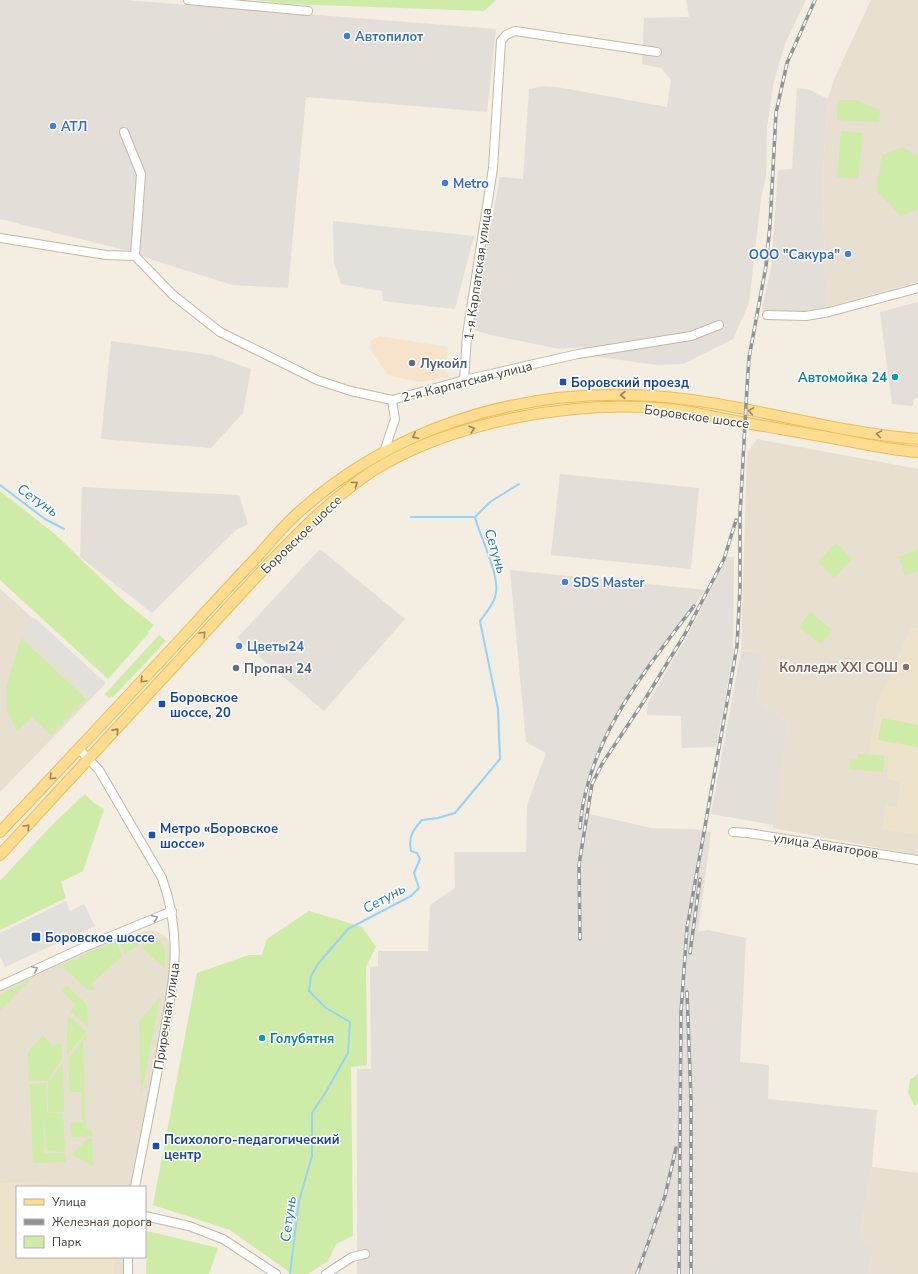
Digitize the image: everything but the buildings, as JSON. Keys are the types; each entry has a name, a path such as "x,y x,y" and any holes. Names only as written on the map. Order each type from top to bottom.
{"main road":[{"name":"Боровское шоссе","path":"0,832 79,749 292,518 343,477 384,452 430,429 503,406 568,396 612,395 657,396 688,399 852,430 918,439"},
{"name":"Боровское шоссе","path":"0,855 90,760 256,576 315,517 374,470 415,450 444,438 515,417 552,411 598,407 647,407 671,409 880,447 918,452"}],"street":[{"path":"188,0 308,11"},
{"name":"1-я Карпатская улица","path":"464,380 467,335 493,168 501,41 506,34 515,31 657,52"},
{"path":"0,238 106,255 134,256 141,174 124,132"},
{"name":"2-я Карпатская улица","path":"134,256 173,295 220,332 317,380 351,391 392,400 464,380 578,354 691,336 719,325"},
{"path":"767,315 806,316 918,288"},
{"path":"384,452 395,419 392,400"},
{"name":"Приречная улица","path":"79,749 100,770 162,878 172,911 175,929 175,955 170,1011 135,1186"},
{"name":"улица Авиаторов","path":"733,832 748,833 918,860"},
{"path":"0,986 80,949 172,911"},
{"path":"146,1216 188,1226 223,1239 276,1274"},
{"path":"326,1274 352,1257 365,1254"},
{"path":"128,1258 128,1274"}],"shaded area":[{"path":"0,0 125,0 496,29 487,112 306,97 288,288 232,285 129,251 0,219"},
{"path":"686,0 806,0 785,44 774,80 767,127 766,177 761,198 749,303 733,339 683,364 658,365 591,356 587,349 582,347 559,349 491,335 471,329 500,177 523,179 529,89 544,86 557,87 667,107 671,80 661,68 642,64 644,18 689,17"},
{"path":"871,0 918,0 918,282 827,307 822,182 828,98 835,77"},
{"path":"797,88 810,90 828,99 822,182 827,307 766,319 762,308 771,269 778,170 792,169"},
{"path":"333,221 474,236 455,309 383,301 382,291 341,284 334,263"},
{"path":"918,302 918,398 914,399 913,406 892,404 880,312"},
{"path":"379,336 448,347 445,369 449,377 419,382 388,375 370,349 371,341"},
{"path":"111,341 211,355 251,369 243,413 211,448 101,439"},
{"path":"757,439 918,469 918,855 773,828 788,723 756,699 764,654 741,650 747,453"},
{"path":"560,474 699,488 691,569 551,555"},
{"path":"82,487 239,495 248,524 236,530 152,613 80,557"},
{"path":"320,549 405,619 324,711 237,638"},
{"path":"727,557 734,557 733,655 716,747 682,748 681,716 647,715 648,703 689,633"},
{"path":"510,570 706,590 613,721 592,767 584,792 581,812 651,828 693,829 711,832 698,932 708,930 746,938 740,1062 769,1065 768,1099 877,1110 872,1167 860,1234 861,1241 869,1244 873,1249 868,1274 357,1274 357,1069 371,1069 370,967 378,966 378,951 428,951 430,905 455,888 454,852 526,852 527,805 546,753 526,742"},
{"path":"0,589 106,683 0,792"},
{"path":"35,618 105,683 91,699 21,634"},
{"path":"911,627 918,628 918,835 882,829 886,805 897,807 900,782 887,779 888,756 869,753 876,706"},
{"path":"741,650 764,654 756,699 788,723 774,825 711,814"},
{"path":"66,901 70,911 84,904 95,926 5,967 0,956 0,933"},
{"path":"148,931 154,931 164,935 168,940 171,958 167,1002 130,1186 16,1186 16,1258 124,1258 124,1274 0,1274 0,991 59,962 116,939"},
{"path":"872,1167 918,1173 918,1274 868,1274 873,1249 860,1241 860,1234"},
{"path":"0,1183 108,1184 109,1186 16,1186 16,1258 114,1258 114,1274 0,1274"}],"green space":[{"path":"256,0 496,0 484,11 290,4"},
{"path":"838,100 855,100 880,110 879,122 837,120"},
{"path":"841,131 863,133 858,179 837,177"},
{"path":"904,147 916,156 918,154 918,209 901,216 876,190 882,155"},
{"path":"0,491 56,535 125,602 154,625 148,632 149,633 108,679 0,580"},
{"path":"836,543 852,559 834,578 818,562"},
{"path":"918,549 918,571 905,575 899,557"},
{"path":"810,612 832,630 821,644 799,627"},
{"path":"159,635 166,641 113,697 109,698 105,694"},
{"path":"21,638 86,699 51,735 32,717 17,731 7,711 6,687"},
{"path":"882,718 918,725 918,747 878,740"},
{"path":"858,754 884,756 883,772 849,769 850,759 857,760"},
{"path":"85,794 94,803 104,809 83,871 61,882 66,898 0,930 0,881 53,824"},
{"path":"309,911 362,927 376,947 366,967 367,1065 351,1067 353,1236 336,1244 328,1261 308,1274 292,1274 230,1230 153,1205 197,973 249,955 262,955 267,939"},
{"path":"146,932 144,941 125,954 119,941"},
{"path":"148,937 159,941 162,944 165,952 165,969 142,948 146,944"},
{"path":"116,941 122,956 91,984 95,989 92,991 86,988 61,965"},
{"path":"32,979 0,1010 0,995"},
{"path":"66,985 87,1005 88,1027 70,1011 76,1005 62,991"},
{"path":"160,997 141,1096 139,1022"},
{"path":"68,1015 86,1032 67,1056 67,1046"},
{"path":"87,1034 87,1040 83,1040 86,1129 90,1129 93,1136 71,1137 70,1123 82,1122 81,1092 70,1092 68,1059"},
{"path":"43,1035 54,1047 58,1044 62,1044 62,1060 47,1081 29,1081 28,1052"},
{"path":"63,1063 64,1112 48,1112 48,1082"},
{"path":"918,1074 918,1104 914,1105 908,1093 910,1080"},
{"path":"46,1083 47,1111 45,1112 63,1114 65,1150 63,1152 46,1151 44,1113 44,1153 65,1153 66,1162 33,1163 30,1084"},
{"path":"88,1139 92,1139 93,1166 72,1154"},
{"path":"147,1231 218,1248 209,1274 146,1274"}],"waterway":[{"path":"475,517 490,502 519,484"},
{"name":"Сетунь","path":"0,485 45,519 64,529"},
{"name":"Сетунь","path":"290,1274 299,1201 312,1156 312,1113 348,1053 350,1022 326,1008 309,991 311,976 318,964 348,929 411,896 419,888 414,873 420,859 417,853 411,851 410,846 411,838 416,827 422,820 438,818 455,813 500,759 498,709 480,621 494,600 496,579 475,517 411,517"}],"railway":[{"path":"679,1274 681,1012 687,928 737,646 740,589 740,515 749,358 766,266 770,225 776,113 787,63 815,0"},
{"path":"580,939 579,865 592,784 602,764 644,701 685,634 724,559 736,520"},
{"path":"580,828 585,796 593,766 606,737 620,710 656,656 694,606"},
{"path":"690,953 700,879"},
{"path":"687,992 691,1100 691,1274"},
{"path":"637,1274 665,1196 676,1148"}],"place":[{"name":"Автопилот","path":"347,36"},
{"name":"АТЛ","path":"53,126"},
{"name":"Metro","path":"445,183"},
{"name":"ООО \"Сакура\"","path":"848,254"},
{"name":"Лукойл","path":"412,363"},
{"name":"Автомойка 24","path":"895,377"},
{"name":"Боровский проезд","path":"563,382"},
{"name":"SDS Master","path":"565,582"},
{"name":"Цветы24","path":"239,646"},
{"name":"Колледж XXI СОШ","path":"906,667"},
{"name":"Пропан 24","path":"236,668"},
{"name":"Боровское шоссе, 20","path":"162,704"},
{"name":"Метро «Боровское шоссе»","path":"152,835"},
{"name":"Боровское шоссе","path":"36,937"},
{"name":"Голубятня","path":"262,1038"},
{"name":"Психолого-педагогический центр","path":"156,1146"}]}
